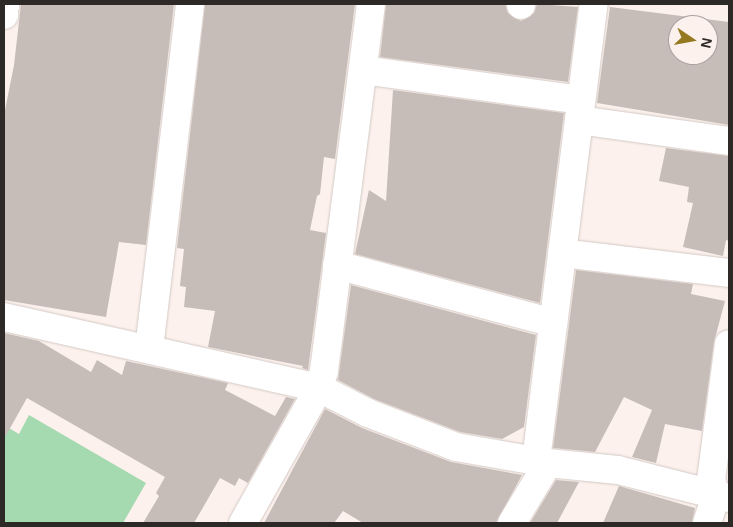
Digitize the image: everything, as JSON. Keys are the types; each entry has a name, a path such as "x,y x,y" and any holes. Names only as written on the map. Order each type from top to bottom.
{"street":[{"path":"4,15 5,4"},
{"path":"149,349 190,4"},
{"path":"243,523 319,388 372,4"},
{"path":"512,523 542,462 553,323 594,4"},
{"path":"363,70 580,110 729,141"},
{"path":"562,253 729,273"},
{"path":"337,265 553,323"},
{"path":"4,317 319,388 368,413 456,447 542,462 618,470 723,496"},
{"path":"723,496 711,480 729,344"},
{"path":"707,523 723,496"}],"green space":[{"path":"29,415 146,483 123,523 4,523 4,425 19,434"}],"building":[{"path":"21,4 174,4 146,245 119,242 106,317 4,300 4,115 14,65"},
{"path":"205,4 355,4 335,159 324,157 320,194 317,196 310,230 326,233 308,370 302,368 303,366 208,347 215,311 184,307 186,287 180,286 184,249 177,248"},
{"path":"386,4 505,4 508,13 521,21 534,13 537,4 578,7 568,82 380,57"},
{"path":"610,7 673,15 668,15 668,65 718,65 718,21 729,22 729,125 597,103"},
{"path":"393,90 564,113 540,303 355,254 369,190 386,201"},
{"path":"666,148 729,156 729,241 726,240 723,256 683,247 693,203 687,202 689,187 659,181"},
{"path":"576,270 693,284 691,294 725,301 714,342 702,431 665,424 656,463 632,457 652,410 624,397 595,452 553,448"},
{"path":"351,285 536,335 524,427 502,439 460,432 374,399 338,380"},
{"path":"4,333 39,341 91,372 97,360 122,375 126,361 228,383 225,390 275,416 286,397 295,399 248,483 239,478 235,486 220,478 194,523 143,523 159,496 156,493 165,477 27,398 4,439"},
{"path":"325,409 362,428 451,462 522,475 496,523 363,523 343,511 334,523 264,523"},
{"path":"556,480 579,482 557,523 530,523"},
{"path":"619,486 695,508 692,523 603,523"}]}
